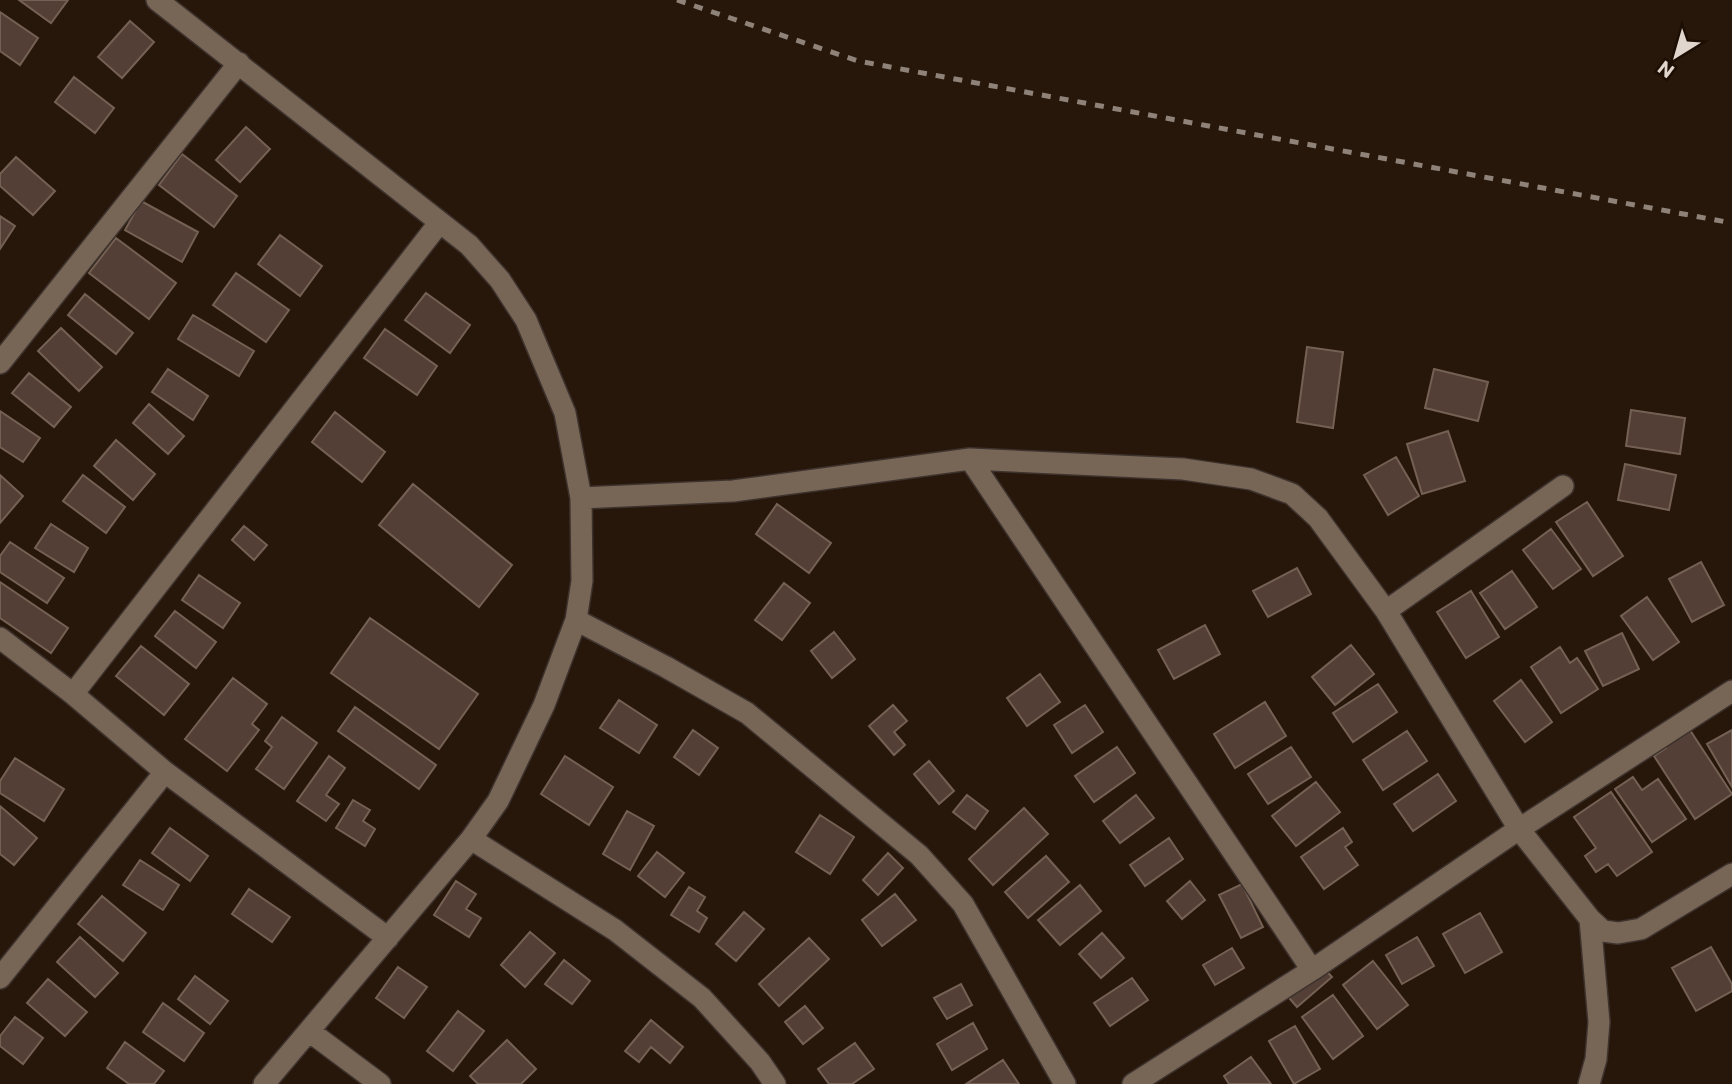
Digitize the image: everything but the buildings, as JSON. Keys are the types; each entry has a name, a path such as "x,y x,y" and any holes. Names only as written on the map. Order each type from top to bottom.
{"street":[{"path":"157,0 469,245 500,280 526,320 565,413 581,498 582,581 576,620 544,705 498,801 471,839 264,1084"},
{"path":"0,363 239,63"},
{"path":"73,694 440,222"},
{"path":"581,498 733,491 970,459 1183,469 1251,479 1292,494 1318,518 1386,611 1519,829 1603,932 1618,933 1641,929 1732,874"},
{"path":"970,459 1312,970"},
{"path":"1386,611 1563,485"},
{"path":"576,620 747,713 919,855 963,904 1065,1084"},
{"path":"0,639 73,694 165,772 388,938"},
{"path":"1133,1084 1312,970 1519,829 1732,691"},
{"path":"0,978 165,772"},
{"path":"471,839 615,930 702,998 760,1062 775,1084"},
{"path":"1589,1084 1596,1059 1599,1022 1590,919"},
{"path":"309,1031 380,1084"}],"railway":[{"path":"677,0 858,61 1732,223"}]}
